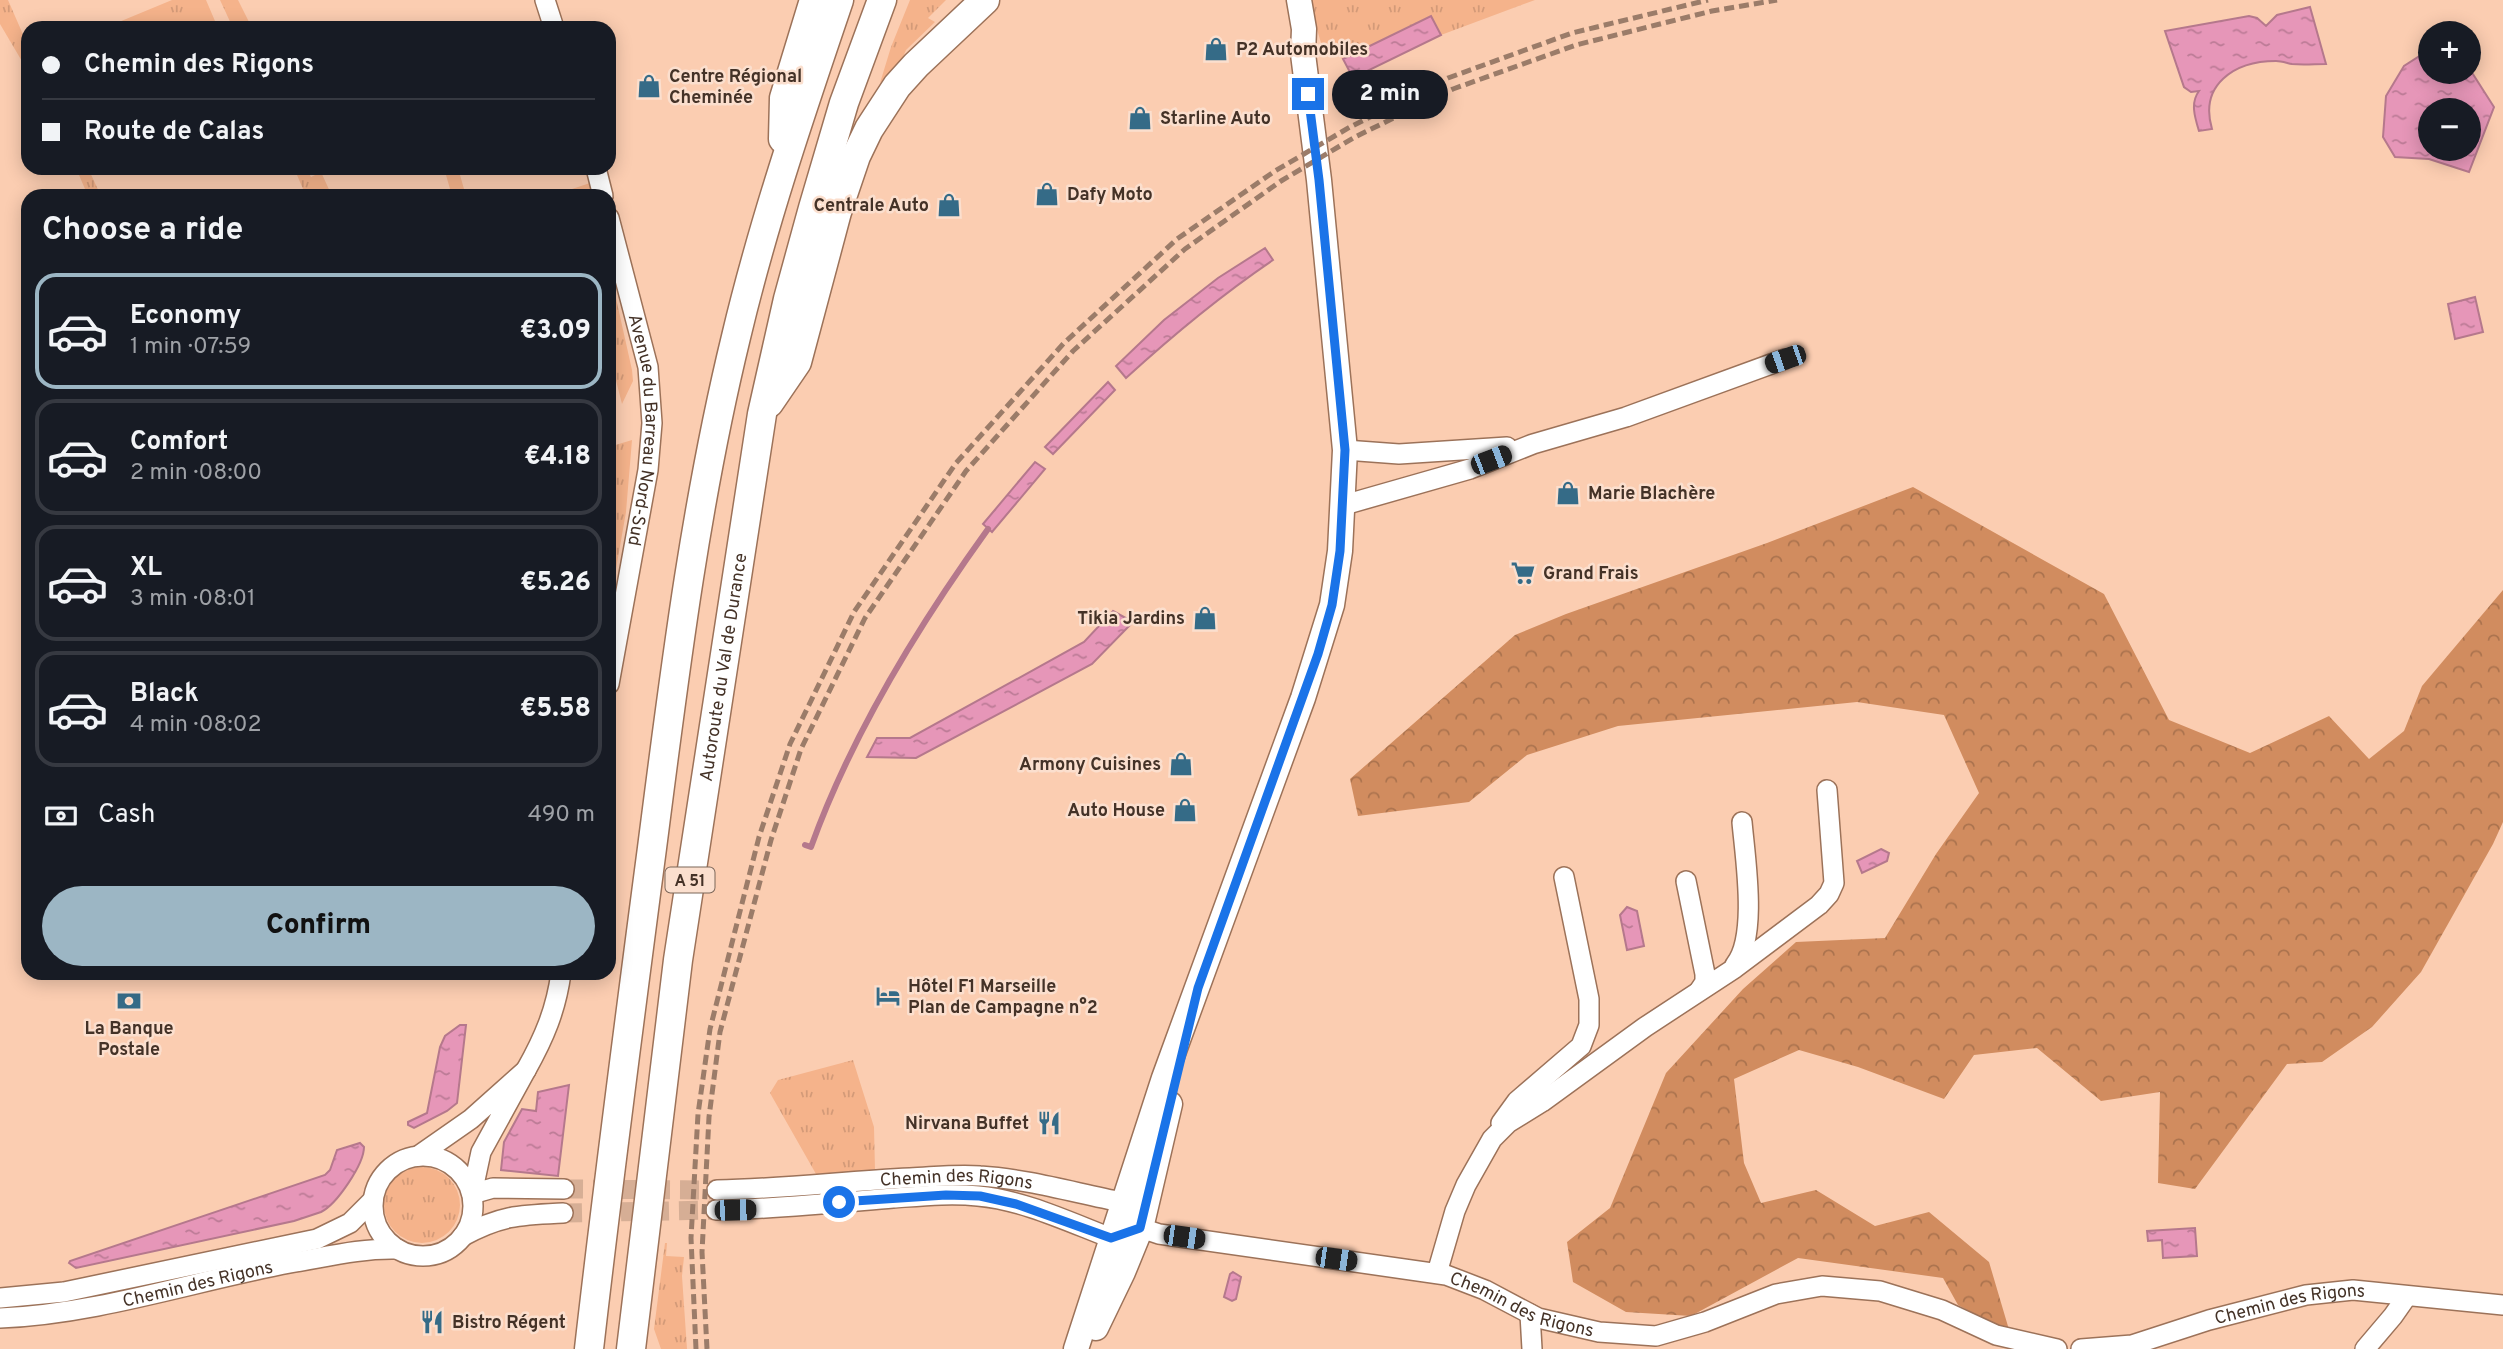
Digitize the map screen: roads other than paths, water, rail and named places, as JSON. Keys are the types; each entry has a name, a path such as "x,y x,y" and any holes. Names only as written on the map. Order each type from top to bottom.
{"highway":[{"path":"783,166 784,98 814,0"},
{"name":"A 51","path":"589,1349 614,1135 684,606 717,423 765,225 839,0"},
{"name":"Autoroute du Val de Durance","path":"631,1349 678,960 762,414 788,299 813,208 844,103 882,0"},
{"path":"762,414 797,362 836,212 856,156 869,129 882,106 916,65 985,0"}],"main road":[{"path":"1284,0 1303,54"},
{"path":"1076,1349 1164,1078 1318,654 1332,605 1344,505 1345,450 1321,192 1303,54 1304,29 1299,0"},
{"path":"1086,1349 1123,1272 1140,1228 1198,988"}],"street":[{"path":"545,0 552,21"},
{"name":"Avenue du Barreau Nord-Sud","path":"616,245 648,367 652,423 646,481 616,646"},
{"path":"1344,505 1470,469 1533,444 1626,416 1785,359"},
{"path":"1345,450 1399,454 1533,444"},
{"path":"1492,1139 1508,1123 1727,973 1829,894 1833,883 1827,790"},
{"path":"1727,973 1742,954 1749,904 1742,822"},
{"path":"1437,1273 1455,1211 1466,1185 1500,1124 1517,1101 1574,1054 1587,1035 1589,999 1564,877"},
{"path":"1686,881 1705,975 1705,982 1699,991"},
{"path":"472,1194 458,1169 439,1158 418,1156 402,1160 391,1167 376,1187 373,1214 377,1228 385,1240 411,1255 437,1255 453,1247 463,1236 471,1223 472,1194 481,1152 549,1026 558,1000 560,980"},
{"path":"418,1156 471,1119 526,1070"},
{"name":"Chemin des Rigons","path":"1111,1238 1016,1204 980,1196 946,1195 785,1208 716,1200 979,1175 1020,1180 1122,1202"},
{"path":"472,1194 493,1188 564,1189"},
{"name":"Chemin des Rigons","path":"0,1297 64,1292 317,1239 350,1223 373,1200"},
{"path":"1111,1238 1140,1228 1122,1202"},
{"path":"463,1236 486,1223 507,1216 563,1213"},
{"name":"Chemin des Rigons","path":"1140,1228 1159,1234 1437,1273 1485,1290 1538,1318 1599,1332 1656,1336 1705,1322 1776,1294 1822,1286 1880,1291 1942,1310 1996,1335 2057,1349"},
{"name":"Chemin des Rigons","path":"0,1318 39,1316 84,1308 351,1251 397,1249"},
{"name":"Chemin des Rigons","path":"2081,1349 2132,1345 2209,1320 2306,1295 2353,1290 2503,1305"},
{"path":"2365,1349 2407,1296"},
{"path":"1530,1314 1532,1349"}],"water":[{"path":"2310,7 2326,64 2261,62 2234,71 2223,78 2215,88 2209,113 2212,129 2199,131 2194,106 2199,91 2191,92 2184,87 2165,31 2249,16 2257,18 2266,26 2277,15"},
{"path":"1431,16 1441,35 1353,78 1343,59"},
{"path":"2418,57 2418,84 2479,84 2494,107 2481,141 2481,98 2418,98 2418,158 2395,157 2383,137 2386,96 2404,66"},
{"path":"2435,161 2473,161 2469,172"},
{"path":"1265,248 1273,260 1197,316 1126,378 1116,366 1164,320 1218,278"},
{"path":"2475,297 2483,332 2455,339 2448,304"},
{"path":"1108,382 1115,390 1053,454 1045,447"},
{"path":"1035,462 1045,469 992,532 983,524"},
{"path":"1113,611 1133,622 1092,664 916,758 867,757 877,738 910,738 1084,642"},
{"path":"1881,849 1889,853 1887,861 1862,873 1857,861"},
{"path":"1627,907 1637,911 1644,946 1627,950 1620,915"},
{"path":"460,1025 466,1025 457,1103 414,1128 408,1125 408,1122 427,1113 440,1047 445,1036"},
{"path":"569,1085 558,1176 501,1170 504,1142 522,1109 536,1111 538,1092"},
{"path":"360,1143 364,1147 363,1154 355,1173 342,1192 321,1212 294,1221 76,1268 69,1263 325,1175 330,1170 337,1150"},
{"path":"2195,1228 2197,1256 2163,1258 2162,1240 2148,1241 2147,1231"},
{"path":"1233,1272 1241,1277 1236,1299 1232,1301 1224,1297 1230,1274"}],"waterway":[{"path":"805,845 811,847 846,763 912,642 988,529"}],"tunnel":[{"path":"564,1189 717,1190"},
{"path":"563,1213 716,1210"}],"railway":[{"path":"696,1349 691,1238 698,1114 710,1029 759,837 790,744 854,612 956,463 1064,343 1177,239 1275,171 1350,127 1448,78 1572,33 1708,0"},
{"path":"707,1349 702,1252 709,1117 720,1032 771,840 801,749 865,618 966,471 1073,351 1185,249 1281,181 1355,137 1453,89 1576,45 1712,11 1777,0"}],"place":[{"name":"P2 Automobiles","path":"1216,49"},
{"name":"Centre Régional Cheminée","path":"649,86"},
{"name":"Starline Auto","path":"1140,118"},
{"name":"Dafy Moto","path":"1047,194"},
{"name":"Centrale Auto","path":"949,205"},
{"name":"Marie Blachère","path":"1568,493"},
{"name":"Grand Frais","path":"1523,573"},
{"name":"Tikia Jardins","path":"1205,618"},
{"name":"Armony Cuisines","path":"1181,764"},
{"name":"Auto House","path":"1185,810"},
{"name":"Hôtel F1 Marseille Plan de Campagne n°2","path":"888,996"},
{"name":"La Banque Postale","path":"129,1001"},
{"name":"Nirvana Buffet","path":"1049,1123"},
{"name":"Bistro Régent","path":"432,1322"}]}
